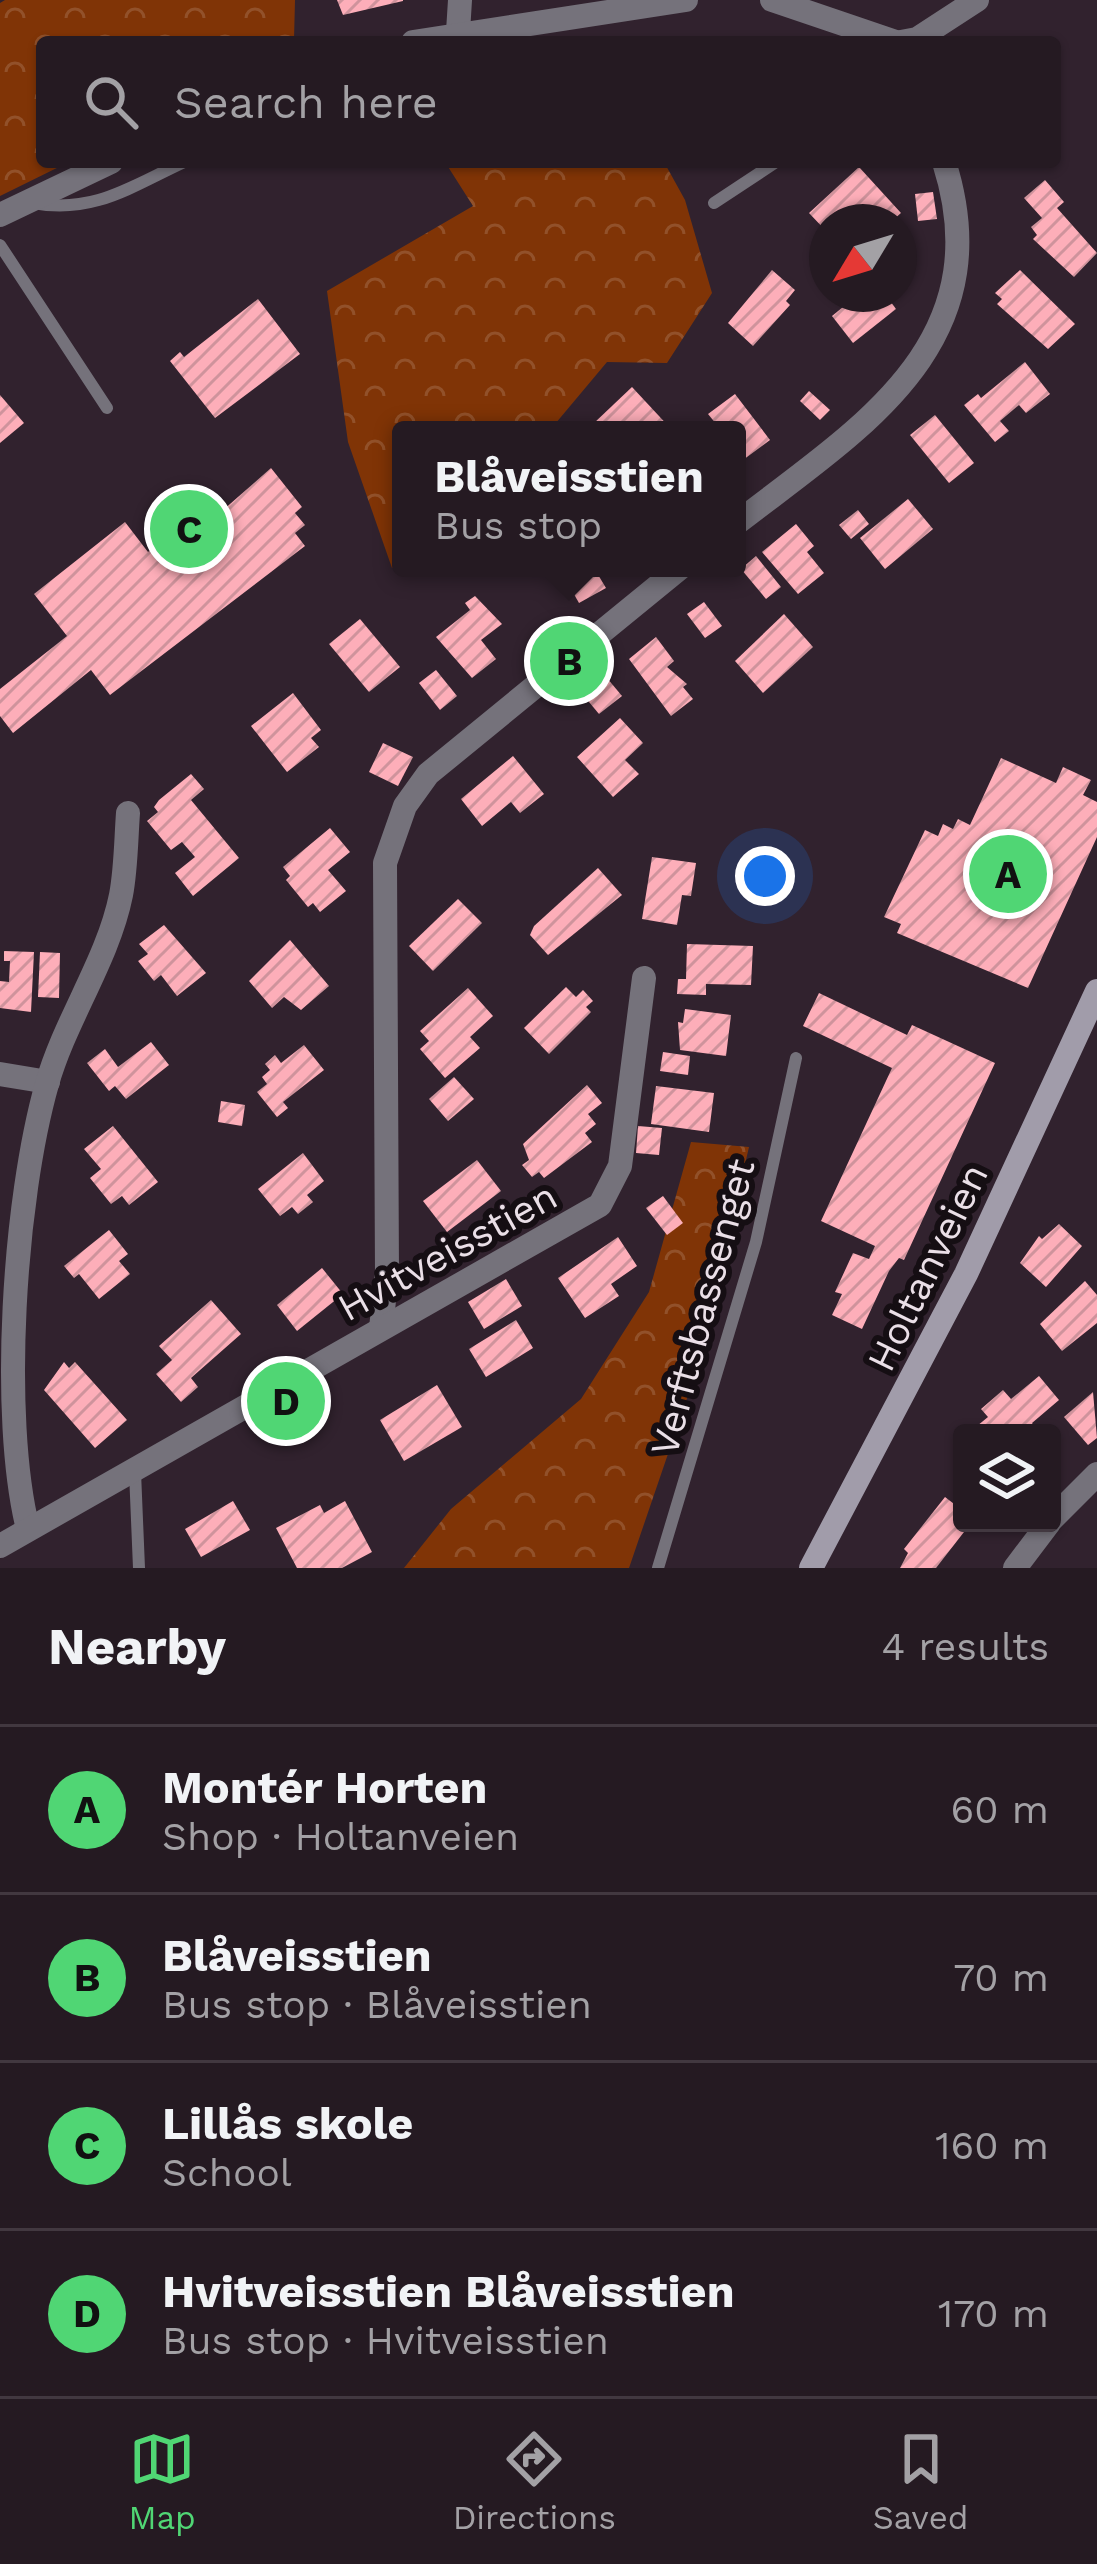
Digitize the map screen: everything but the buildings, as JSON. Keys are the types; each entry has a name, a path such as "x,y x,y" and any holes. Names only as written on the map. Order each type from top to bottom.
{"main road":[{"name":"Holtanveien","path":"811,1568 966,1274 1097,991"}],"street":[{"path":"458,32 460,0"},
{"path":"440,36 686,0"},
{"path":"772,0 875,36"},
{"path":"922,36 977,0"},
{"path":"0,215 98,168"},
{"path":"746,517 879,413 919,367 940,329 956,254 956,216 945,168"},
{"path":"381,1328 387,1273 386,863 405,806 428,774 467,739 669,577"},
{"path":"28,1529 13,1482 13,1328 22,1200 47,1082 121,898 128,812"},
{"name":"Hvitveisstien","path":"0,1546 600,1205 620,1166 644,978"},
{"path":"0,1074 47,1082"},
{"path":"1061,1511 1097,1474"},
{"path":"1015,1568 1043,1532"}],"lane":[{"path":"26,202 68,210 87,206 171,168"},
{"path":"715,203 767,168"},
{"path":"0,244 107,408"},
{"name":"Verftsbassenget","path":"658,1568 756,1242 796,1058"},
{"path":"135,1472 140,1568"}],"green space":[{"path":"295,0 294,36 36,36 36,168 57,168 0,196 0,3"},
{"path":"449,168 667,168 685,200 712,293 667,363 607,362 558,421 392,421 392,568 348,442 327,291 473,206"},
{"path":"691,1142 749,1147 697,1369 629,1568 404,1568 451,1509 581,1399 649,1292"}],"place":[{"name":"Lillås skole","path":"189,529"},
{"name":"Blåveisstien","path":"569,661"},
{"name":"Montér Horten","path":"1008,874"},
{"name":"Hvitveisstien Blåveisstien","path":"286,1401"}]}
